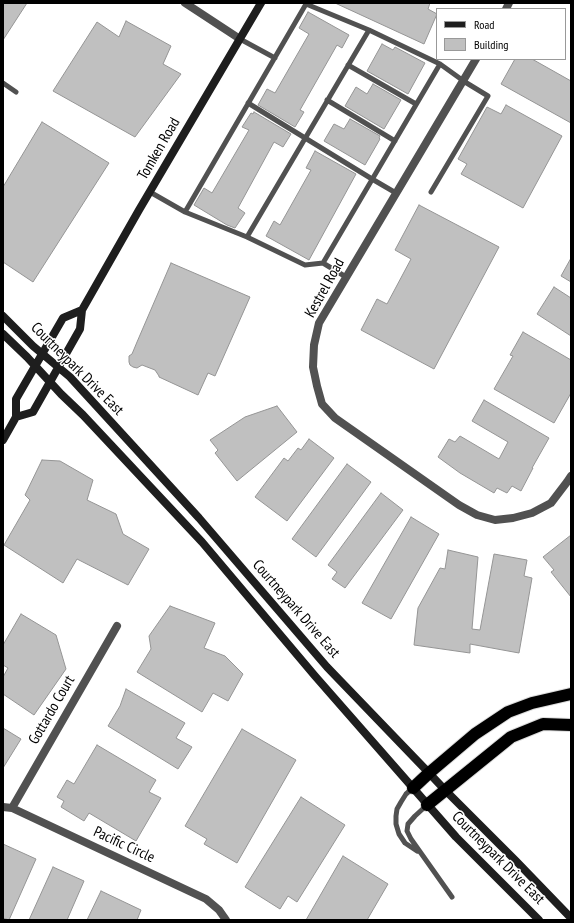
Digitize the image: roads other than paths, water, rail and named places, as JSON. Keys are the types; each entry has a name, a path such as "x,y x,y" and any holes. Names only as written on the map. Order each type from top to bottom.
{"highway":[{"path":"413,788 475,734 508,712 532,703 571,694"},
{"path":"427,805 511,737 543,724 571,726"}],"main road":[{"name":"Tomken Road","path":"16,417 33,412 80,329 82,310 261,3"},
{"path":"3,440 16,417 16,399 63,318 82,310"},
{"name":"Courtneypark Drive East","path":"3,316 70,377 199,518 328,668 571,918"},
{"name":"Courtneypark Drive East","path":"3,334 61,394 83,414 202,542 315,676 427,805 456,837 539,920"}],"street":[{"path":"185,3 240,39"},
{"name":"Kestrel Road","path":"475,60 319,323 314,345 313,367 316,386 322,404 335,418 459,505 477,515 495,520 513,518 532,513 550,503 571,476"},
{"name":"Gottardo Court","path":"12,808 117,626"},
{"name":"Pacific Circle","path":"3,807 12,808 206,899 219,910 226,920"}],"lane":[{"path":"185,212 306,4 368,30 440,64 463,81 488,96 432,192"},
{"path":"247,237 368,30"},
{"path":"240,39 274,58"},
{"path":"323,263 440,64"},
{"path":"348,65 416,104"},
{"path":"3,83 16,92"},
{"path":"327,100 395,141"},
{"path":"248,103 396,193"},
{"path":"150,192 185,212 247,237 305,265 323,263 346,277"},
{"path":"413,788 400,802 397,809 396,824 399,834 405,843 420,853"},
{"path":"427,805 408,824 407,831 410,839 452,897"}]}
